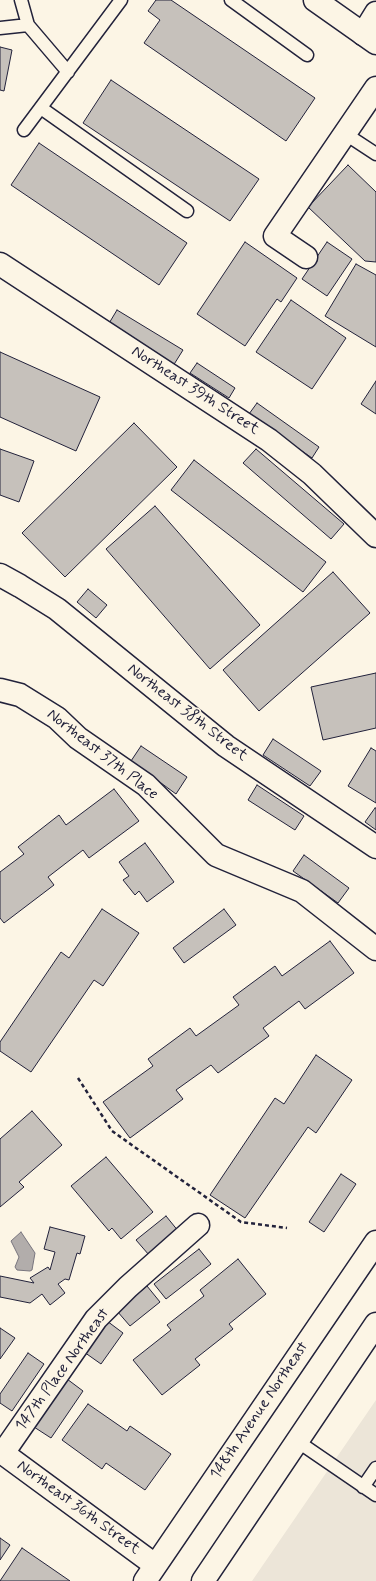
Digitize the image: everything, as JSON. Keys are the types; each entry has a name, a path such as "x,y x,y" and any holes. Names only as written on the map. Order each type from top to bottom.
{"street":[{"path":"315,0 370,38 376,13"},
{"path":"306,257 275,236 376,88"},
{"name":"Northeast 39th Street","path":"0,264 269,440 312,474 376,536"},
{"name":"Northeast 38th Street","path":"0,575 57,609 226,746 376,847"},
{"name":"Northeast 37th Place","path":"0,690 20,695 57,718 78,738 146,785 216,855 302,891 376,949"},
{"name":"147th Place Northeast","path":"1,1452 96,1318 128,1287 198,1225"},
{"name":"148th Avenue Northeast","path":"150,1573 376,1242"},
{"path":"203,1581 376,1324"},
{"name":"Northeast 36th Street","path":"1,1452 150,1573"}],"lane":[{"path":"21,0 28,25 68,72"},
{"path":"24,130 121,0"},
{"path":"231,0 308,55"},
{"path":"0,28 28,25"},
{"path":"41,108 187,211"},
{"path":"344,133 376,154"},
{"path":"297,1442 376,1496"},
{"path":"363,1487 376,1468"}],"path":[{"path":"78,1078 112,1131 242,1222 287,1228"}],"shaded area":[{"path":"21,1232 35,1253 32,1270 30,1271 17,1270 15,1267 19,1257 11,1241"},
{"path":"376,1400 376,1581 252,1581"}],"building":[{"path":"156,0 171,0 315,98 286,141 144,43 160,20 148,11"},
{"path":"0,47 12,50 4,91 0,90"},
{"path":"111,80 259,179 230,221 83,123"},
{"path":"39,143 187,243 159,285 11,185"},
{"path":"348,165 376,192 376,262 365,261 308,207"},
{"path":"245,242 297,278 281,302 277,299 245,346 197,314"},
{"path":"327,242 352,259 327,296 302,279"},
{"path":"356,264 376,275 376,347 325,316"},
{"path":"291,300 346,338 312,389 256,352"},
{"path":"117,310 183,350 173,366 108,325"},
{"path":"0,352 100,397 76,451 0,417"},
{"path":"197,363 235,388 229,398 190,373"},
{"path":"376,381 376,414 361,404"},
{"path":"257,403 319,447 312,458 249,414"},
{"path":"134,423 177,467 65,577 22,533"},
{"path":"0,449 34,461 19,502 0,495"},
{"path":"256,449 344,524 331,539 243,463"},
{"path":"194,460 326,562 303,592 171,490"},
{"path":"155,506 260,625 210,669 106,549"},
{"path":"333,572 370,613 259,711 223,670"},
{"path":"88,589 107,605 96,618 77,602"},
{"path":"376,673 376,728 323,740 311,687"},
{"path":"273,739 321,771 310,786 263,755"},
{"path":"141,746 187,777 176,794 131,761"},
{"path":"371,748 376,751 376,803 348,786"},
{"path":"257,785 304,816 295,830 248,800"},
{"path":"114,789 139,821 89,858 83,850 48,877 54,885 4,923 0,918 0,872 24,854 18,847 59,815 66,825"},
{"path":"376,808 376,830 365,822"},
{"path":"145,843 174,882 147,902 139,891 135,895 123,880 129,876 119,862"},
{"path":"304,855 349,888 338,903 293,871"},
{"path":"102,909 139,933 103,986 94,980 31,1072 0,1051 0,1042 61,952 69,958"},
{"path":"224,909 236,925 184,963 173,948"},
{"path":"330,941 354,973 305,1009 299,1001 263,1028 269,1036 218,1073 211,1065 176,1090 183,1099 130,1138 103,1102 153,1066 148,1059 190,1028 196,1036 239,1005 233,997 275,966 282,976"},
{"path":"316,1055 352,1080 316,1133 308,1127 245,1218 210,1195 275,1098 284,1104"},
{"path":"32,1111 62,1145 19,1182 24,1187 0,1207 0,1139"},
{"path":"106,1157 153,1212 121,1239 112,1228 109,1231 71,1186"},
{"path":"341,1174 356,1184 324,1232 309,1222"},
{"path":"166,1216 179,1232 149,1255 136,1240"},
{"path":"50,1227 85,1236 80,1254 77,1253 69,1280 65,1279 58,1284 65,1293 50,1305 42,1294 30,1303 0,1297 0,1276 34,1283 30,1278 48,1267 50,1270 55,1252 44,1249"},
{"path":"199,1249 211,1264 166,1299 154,1284"},
{"path":"238,1259 266,1294 229,1324 233,1329 195,1359 200,1365 162,1395 133,1360 171,1330 167,1325 204,1296 200,1290"},
{"path":"147,1286 160,1302 130,1326 117,1311"},
{"path":"107,1321 123,1333 101,1364 84,1352"},
{"path":"0,1328 15,1338 0,1359"},
{"path":"28,1353 44,1364 12,1411 0,1403 0,1394"},
{"path":"67,1379 83,1391 51,1438 34,1427"},
{"path":"88,1404 127,1431 130,1426 171,1454 145,1490 106,1463 102,1469 62,1440"},
{"path":"0,1538 10,1545 0,1560"},
{"path":"22,1548 70,1581 0,1581"}]}
